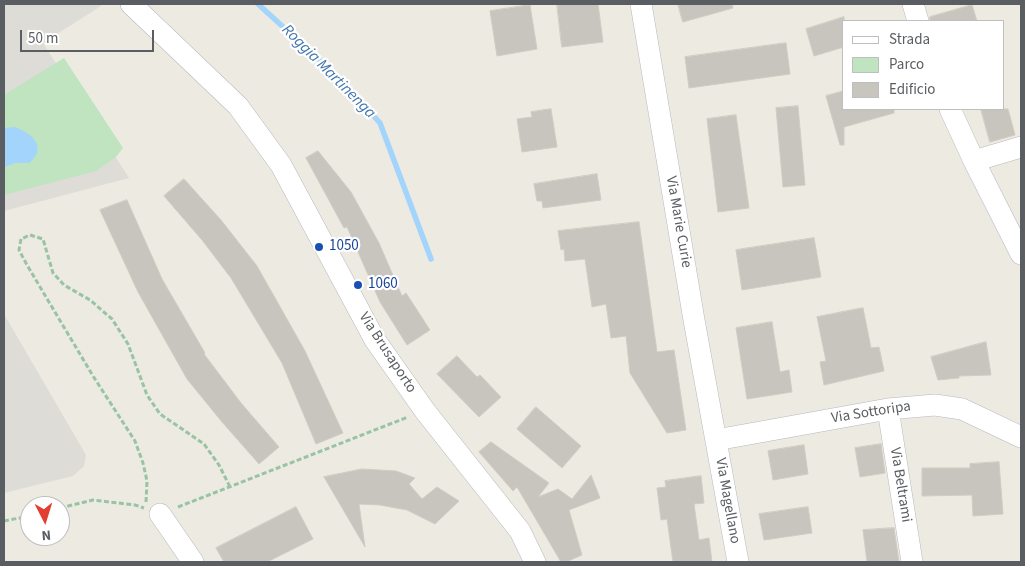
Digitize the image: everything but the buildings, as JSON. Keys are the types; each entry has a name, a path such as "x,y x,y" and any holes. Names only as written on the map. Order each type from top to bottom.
{"street":[{"name":"Via Brusaporto","path":"131,4 238,106 281,165 375,340 425,411 520,532 535,562"},
{"name":"Via Marie Curie","path":"641,4 716,440"},
{"path":"913,4 918,20"},
{"path":"950,110 974,162 1021,254"},
{"path":"974,162 1021,146"},
{"name":"Via Sottoripa","path":"716,440 888,409 936,404 962,409 1018,434"},
{"name":"Via Beltrami","path":"888,409 912,562"},
{"name":"Via Magellano","path":"716,440 738,562"},
{"path":"152,511 193,562"}],"path":[{"path":"152,511 146,500 147,481 135,441 93,376 19,250 21,239 30,234 43,239 53,273 64,285 90,300 112,319 128,344 147,394 160,414 204,444 219,464 230,487"},
{"path":"70,506 92,500 135,505 152,511 230,487 425,411"},
{"path":"4,520 20,518"}],"shaded area":[{"path":"4,4 100,4 101,6 43,43 129,178 4,211"},
{"path":"4,314 86,455 84,466 73,476 4,493"}],"green space":[{"path":"64,58 123,148 116,157 96,171 4,195 4,95"}],"water":[{"path":"15,127 31,136 37,144 37,153 30,163 16,163 4,167 4,128"}],"waterway":[{"name":"Roggia Martinenga","path":"258,4 339,78 380,123 431,259"}],"place":[{"name":"1050","path":"319,247"},
{"name":"1060","path":"358,285"}]}
